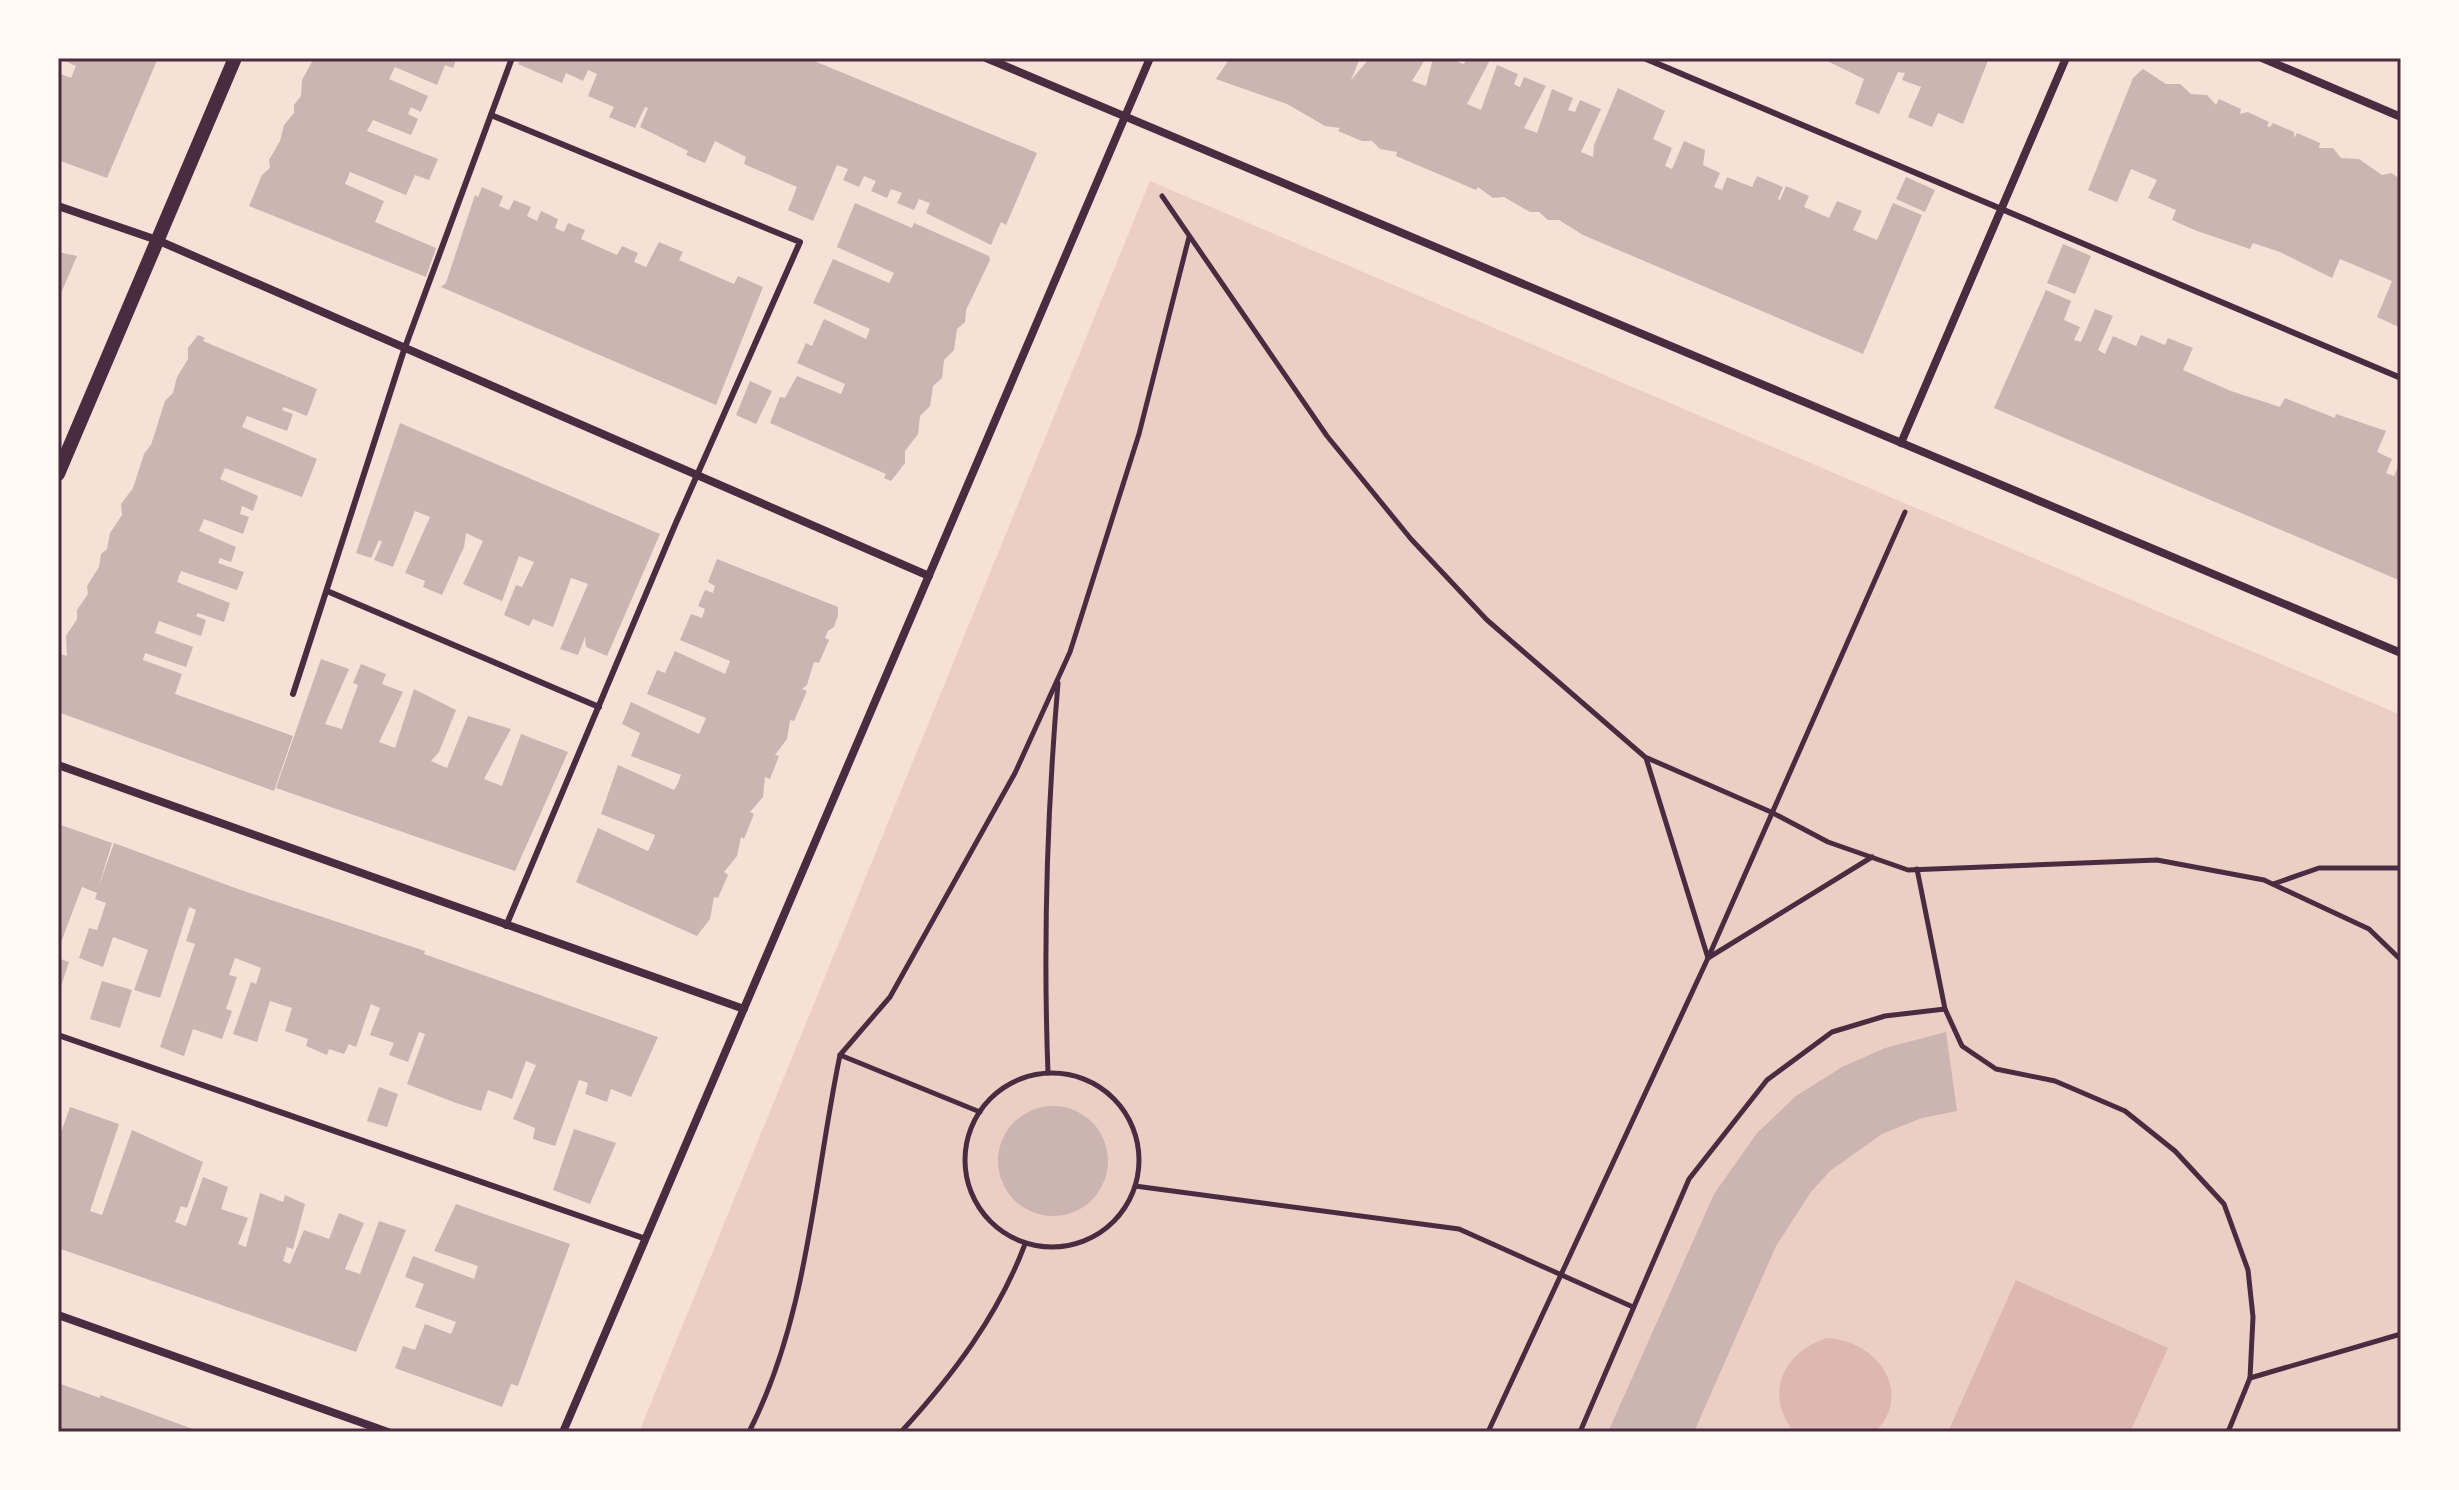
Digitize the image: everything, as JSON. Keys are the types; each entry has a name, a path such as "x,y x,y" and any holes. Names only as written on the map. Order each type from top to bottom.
{"street":[{"path":"58,474 235,58"},
{"path":"986,58 2401,653"},
{"path":"563,1432 1150,58"},
{"path":"1901,443 2066,58"},
{"path":"2262,58 2401,117"},
{"path":"58,206 157,240 929,576"},
{"path":"58,765 744,1009"},
{"path":"58,1315 388,1432"}],"lane":[{"path":"293,694 404,350 512,58"},
{"path":"1644,58 2401,378"},
{"path":"491,115 800,242 696,477 506,926"},
{"path":"327,591 599,707"},
{"path":"58,1035 646,1239"}],"path":[{"path":"1162,196 1327,436 1411,539 1487,620 1645,757 1771,812 1828,842 1908,870 2157,860 2272,884 2369,929 2401,960"},
{"path":"749,1432 781,1350 802,1272 840,1055 890,997 1015,773 1070,652 1139,434 1189,237"},
{"path":"1488,1432 1708,958 1905,512"},
{"path":"1048,1073 1045,913 1048,796 1058,678"},
{"path":"1645,757 1708,958"},
{"path":"1708,958 1872,857"},
{"path":"2272,884 2319,868 2401,868"},
{"path":"1917,869 1945,1009 1962,1046 1996,1069 2055,1081 2125,1111 2175,1151 2224,1204 2248,1270 2253,1317 2250,1378 2228,1432"},
{"path":"1580,1432 1689,1179 1767,1080 1832,1032 1885,1016 1945,1009"},
{"path":"840,1055 980,1112"},
{"path":"1048,1073 1076,1076 1101,1088 1121,1107 1137,1145 1135,1186 1123,1211 1104,1231 1066,1246 1052,1248 1025,1244 1001,1232 982,1213 970,1189 965,1163 968,1136 980,1112 998,1092 1022,1079 1048,1073"},
{"path":"1135,1186 1459,1229 1633,1307"},
{"path":"901,1432 968,1353 1010,1284 1025,1244"},
{"path":"2250,1378 2401,1334"}],"shaded area":[{"path":"1150,181 2401,715 2401,1432 639,1432"},
{"path":"2016,1280 2168,1348 2130,1432 1948,1432"},
{"path":"1827,1338 1861,1348 1884,1371 1890,1385 1891,1401 1886,1417 1875,1432 1794,1432 1785,1418 1779,1389 1789,1363 1812,1344"}],"building":[{"path":"58,58 158,58 107,178 58,160 58,73 71,78 76,66"},
{"path":"314,58 457,58 453,68 445,65 437,85 395,67 389,79 428,96 421,112 411,107 408,114 418,119 411,135 373,120 367,131 438,159 429,180 415,175 406,195 350,172 345,184 384,201 375,222 436,248 426,277 249,206 262,175 270,168 269,160 280,141 284,125 294,113 294,105 301,96 302,80"},
{"path":"521,58 807,58 1037,153 1006,225 1001,222 991,245 926,213 930,203 919,199 914,210 897,203 902,193 891,189 887,198 871,191 876,181 864,176 859,187 843,180 848,169 837,165 813,221 788,210 797,187 744,164 746,157 715,141 705,163 686,155 688,151 640,127 648,108 645,107 635,128 609,117 614,107 588,96 597,74 588,70 583,81 566,73 562,83 518,64"},
{"path":"1230,58 1360,58 1351,80 1370,58 1426,58 1412,81 1426,86 1433,58 1460,58 1458,62 1464,64 1467,58 1480,58 1489,62 1467,104 1481,110 1497,65 1518,74 1514,84 1517,86 1520,87 1524,77 1546,86 1524,128 1537,133 1552,89 1573,98 1568,110 1575,112 1580,100 1601,109 1581,152 1593,157 1594,145 1618,88 1665,111 1653,139 1672,148 1665,166 1672,169 1684,141 1705,150 1703,165 1720,173 1714,187 1722,190 1727,177 1752,187 1757,176 1783,187 1778,199 1786,186 1809,196 1804,207 1829,218 1837,201 1862,211 1853,230 1877,240 1893,203 1922,215 1863,354 1583,235 1559,220 1548,220 1539,212 1530,212 1504,197 1493,198 1478,187 1476,190 1396,156 1397,152 1380,149 1372,141 1362,141 1338,131 1340,128 1325,126 1287,104 1216,79"},
{"path":"1821,58 1989,58 1963,124 1938,113 1932,127 1908,117 1921,87 1902,80 1905,73 1898,72 1879,114 1855,104 1864,79"},
{"path":"2143,69 2166,84 2180,84 2191,94 2207,95 2216,105 2219,99 2241,109 2240,114 2248,112 2269,122 2267,126 2273,123 2294,132 2294,138 2297,133 2320,143 2319,148 2333,148 2341,158 2359,159 2382,175 2391,173 2399,178 2401,328 2377,317 2392,281 2340,259 2332,278 2280,252 2253,243 2250,249 2197,231 2172,220 2176,210 2148,198 2157,180 2131,169 2117,202 2088,190 2133,78"},
{"path":"1906,177 1935,190 1925,212 1896,199"},
{"path":"482,187 503,196 499,206 509,210 514,200 531,207 527,216 537,221 541,211 558,219 555,228 564,232 568,223 585,230 581,239 617,255 622,246 638,253 634,262 646,267 659,242 683,252 679,260 734,284 738,276 763,287 716,405 441,287 446,283 475,195 478,197"},
{"path":"855,203 912,228 914,223 989,256 990,260 966,310 965,322 957,329 954,350 944,360 942,378 933,386 930,406 920,416 918,434 905,451 905,463 891,481 884,478 886,474 770,423 780,397 785,398 797,376 841,394 845,384 797,363 806,343 812,346 824,319 866,339 870,329 813,303 833,259 889,283 894,273 837,247"},
{"path":"2063,244 2091,256 2075,294 2047,283"},
{"path":"58,252 77,256 58,300"},
{"path":"2046,290 2071,301 2064,320 2080,327 2074,340 2081,342 2095,309 2113,316 2098,350 2105,354 2113,336 2136,346 2141,335 2165,345 2168,338 2193,348 2183,370 2231,391 2280,407 2285,398 2335,418 2336,414 2386,431 2377,452 2392,459 2386,473 2394,476 2401,460 2401,581 1994,408"},
{"path":"198,335 205,338 203,341 317,389 307,416 284,407 282,410 293,414 287,431 247,416 242,427 317,459 302,497 225,468 220,479 258,496 253,511 242,506 240,514 249,517 243,534 204,519 199,531 236,547 231,562 220,558 218,563 244,572 237,590 181,571 177,582 230,603 224,622 198,613 196,616 206,620 201,636 159,621 155,633 193,647 186,667 145,653 143,660 182,674 175,694 293,736 274,791 58,712 58,653 67,656 66,636 88,594 87,586 99,567 101,554 107,549 110,533 122,515 121,504 133,488 165,401 173,393 177,377 188,359 188,348"},
{"path":"750,381 772,391 756,424 736,415"},
{"path":"400,423 660,534 607,656 586,647 585,637 578,655 560,649 588,584 571,578 553,627 533,619 529,626 504,615 516,585 522,587 534,562 519,556 502,601 463,584 483,541 466,533 464,547 442,595 423,587 425,581 405,573 430,517 415,511 393,567 374,560 382,542 379,540 371,558 356,553"},
{"path":"717,559 838,607 838,615 834,627 825,638 829,640 819,663 814,662 807,685 802,689 807,691 794,721 790,720 787,739 775,755 779,756 770,779 765,777 763,797 750,812 754,814 744,839 741,837 737,856 724,872 728,875 718,898 714,897 710,919 697,936 576,882 598,828 648,851 652,843 655,835 601,814 618,765 674,790 678,783 681,775 631,756 640,733 622,724 631,702 699,734 706,718 647,694 657,670 665,673 675,651 725,674 730,661 680,640 691,614 702,618 705,609 698,606 705,590 713,593 715,586 708,582"},
{"path":"321,659 349,669 325,724 342,729 358,685 353,683 361,664 386,674 382,684 403,692 379,742 395,748 414,689 456,710 439,752 431,761 447,768 468,716 511,729 484,779 502,786 521,734 568,752 515,871 276,788"},
{"path":"58,824 112,843 98,889 114,843 238,889 425,951 424,954 658,1037 631,1097 611,1089 607,1102 585,1094 588,1083 579,1080 555,1146 533,1139 535,1128 513,1119 536,1065 526,1061 512,1099 488,1090 481,1111 456,1103 407,1084 425,1034 419,1032 408,1062 389,1055 394,1043 370,1035 380,1008 371,1004 356,1047 349,1044 344,1054 329,1049 327,1055 306,1046 308,1039 285,1031 292,1008 270,1001 257,1042 233,1034 251,982 256,984 261,968 235,958 229,975 237,977 226,1009 232,1011 222,1039 193,1029 184,1056 181,1055 160,1047 195,944 186,941 196,910 189,907 160,998 134,990 148,950 113,937 103,967 79,958 89,928 97,930 106,903 95,899 97,893 82,887 58,950"},
{"path":"58,958 69,962 59,992 58,992"},
{"path":"102,981 132,990 120,1028 90,1019"},
{"path":"1946,1032 1957,1111 1922,1118 1882,1134 1830,1171 1811,1192 1776,1246 1694,1432 1608,1432 1714,1194 1757,1133 1796,1096 1842,1067 1885,1048"},
{"path":"379,1087 398,1094 387,1127 367,1121"},
{"path":"1053,1106 1074,1110 1092,1122 1104,1140 1108,1161 1104,1182 1092,1200 1074,1212 1053,1216 1032,1212 1014,1200 1002,1182 998,1161 1002,1140 1014,1122 1032,1110"},
{"path":"70,1107 119,1124 90,1211 102,1215 132,1130 203,1162 187,1208 181,1206 175,1222 186,1226 203,1177 228,1187 221,1209 248,1218 238,1244 246,1247 260,1193 283,1202 285,1195 305,1204 293,1249 287,1247 283,1261 290,1264 304,1230 329,1239 339,1213 364,1223 345,1269 360,1274 379,1221 406,1230 356,1352 58,1248 58,1141"},
{"path":"574,1129 616,1143 590,1204 553,1190"},
{"path":"456,1204 570,1244 518,1386 511,1384 502,1407 395,1368 403,1346 415,1350 425,1324 451,1334 456,1322 415,1307 424,1284 405,1277 413,1256 474,1279 478,1266 434,1251"},
{"path":"58,1383 100,1398 100,1395 201,1432 58,1432"}]}
